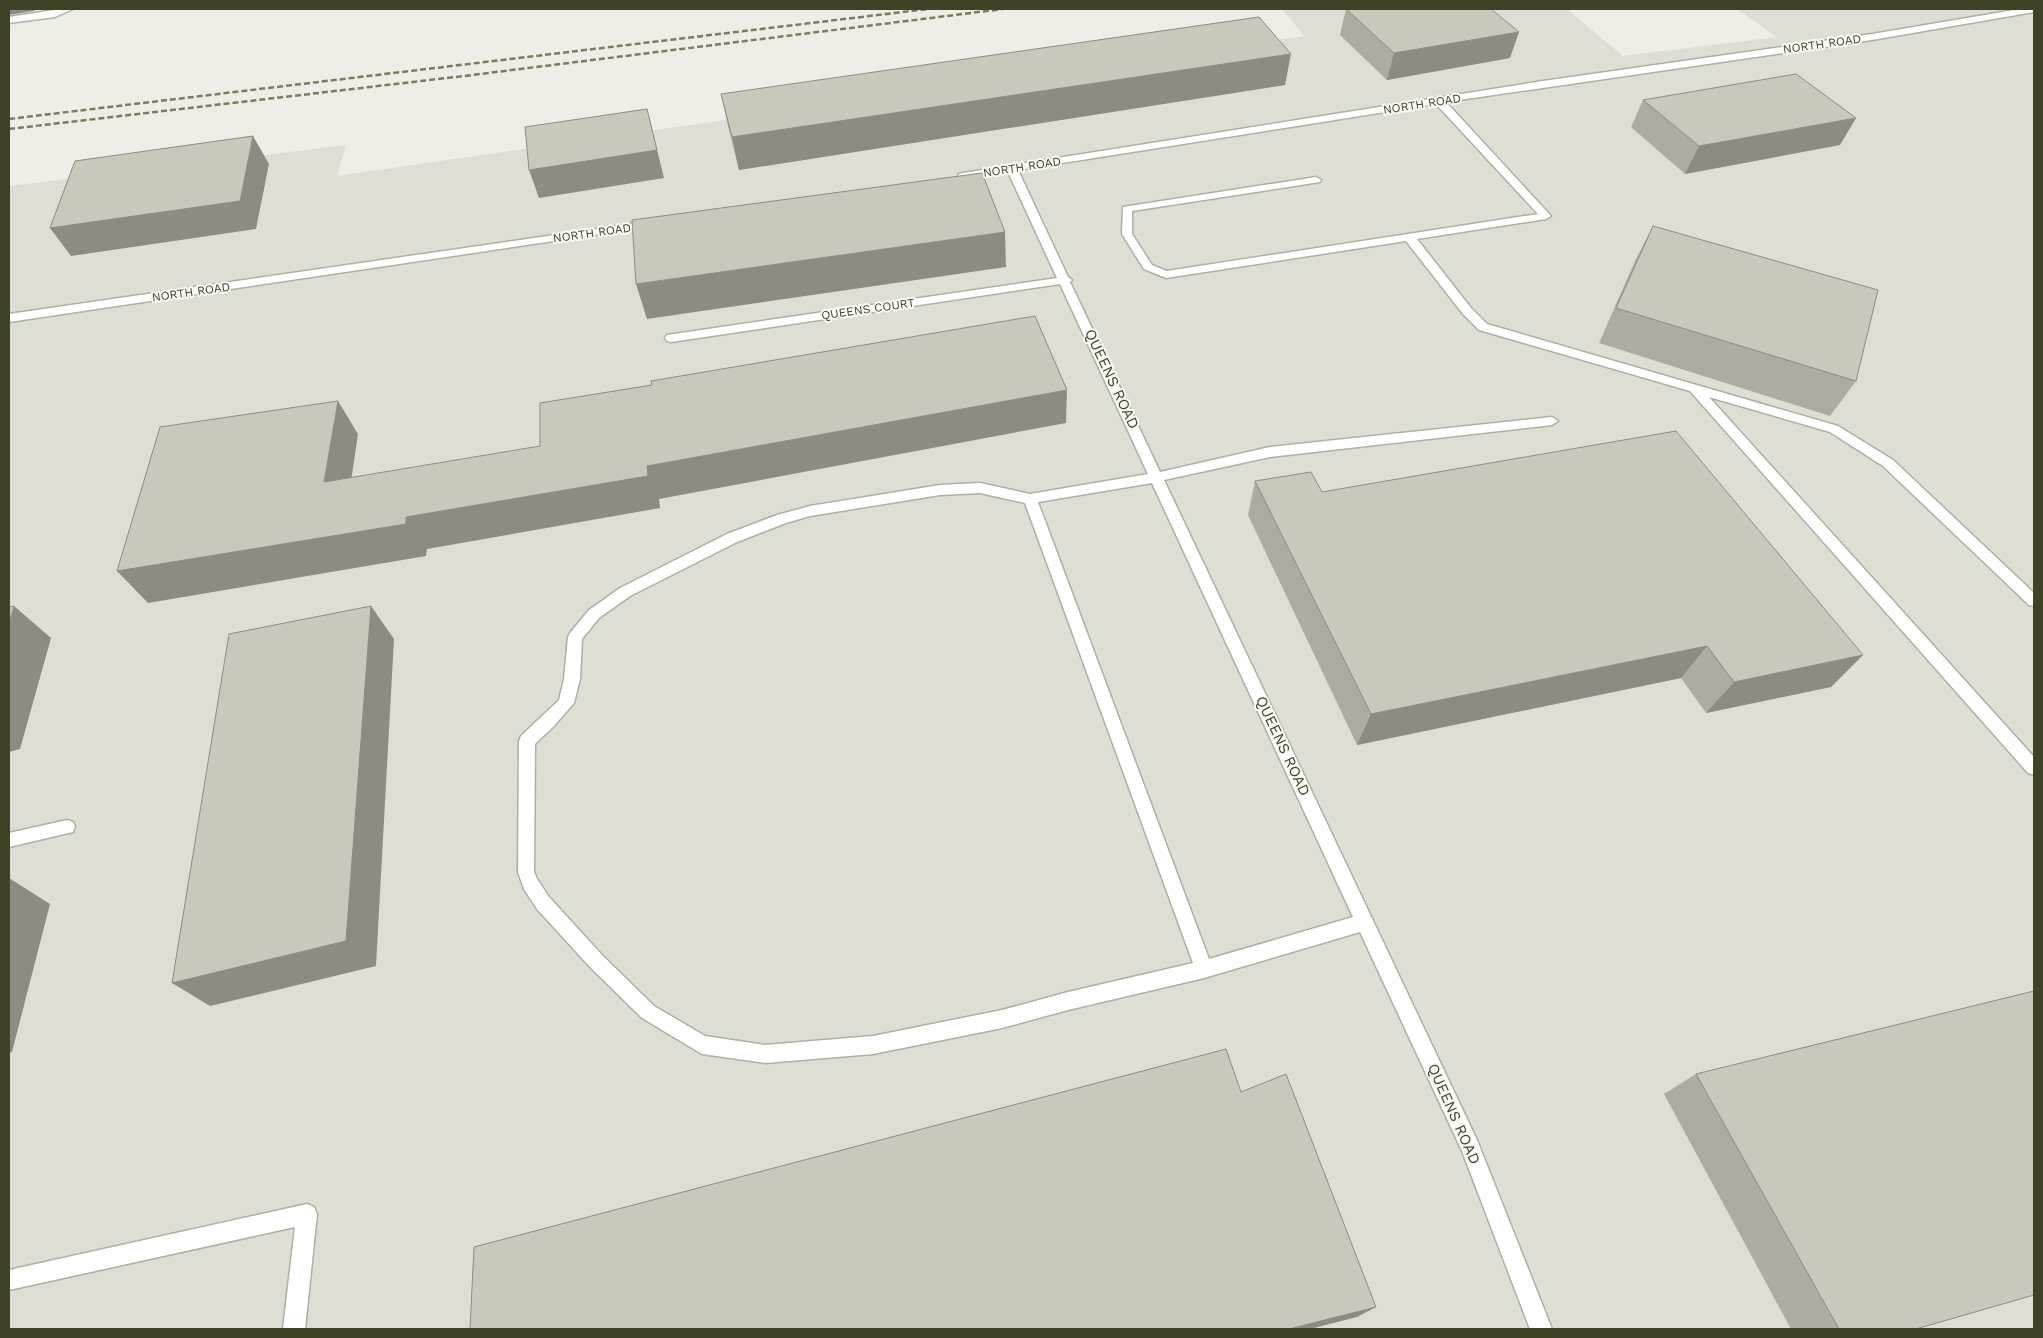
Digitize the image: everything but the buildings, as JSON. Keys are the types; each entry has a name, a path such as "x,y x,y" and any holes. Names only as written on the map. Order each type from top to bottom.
{"street":[{"path":"9,20 55,14 69,9"},
{"name":"NORTH ROAD","path":"954,178 1439,101 1863,38 2034,9"},
{"path":"1316,180 1127,209 1127,234 1148,267 1166,275 1546,216 1439,101"},
{"name":"QUEENS ROAD","path":"1012,169 1066,280 1470,1147 1541,1329"},
{"name":"NORTH ROAD","path":"9,318 661,223"},
{"path":"1409,237 1467,311 1483,327 1834,429 1888,463 2034,600"},
{"name":"QUEENS COURT","path":"671,338 1066,280"},
{"path":"1693,387 2034,768"},
{"path":"1365,922 1204,969 1068,1001 1002,1019 873,1045 764,1054 702,1045 648,1012 635,1000 543,903 530,883 526,872 527,741 566,703 572,678 575,637 594,614 625,592 732,538 782,519 810,511 940,490 980,488 1030,499 1157,477 1270,452 1552,421"},
{"path":"1030,499 1204,969"},
{"path":"9,840 67,827"},
{"path":"9,1280 307,1214 294,1329"}],"shaded area":[{"path":"1282,9 1567,9 1623,56 1777,37 1737,9 2034,9 2034,1329 9,1329 9,186 346,145 337,176 1304,36"}],"railway":[{"path":"9,119 928,9"},
{"path":"9,129 464,76 1003,9"}]}
